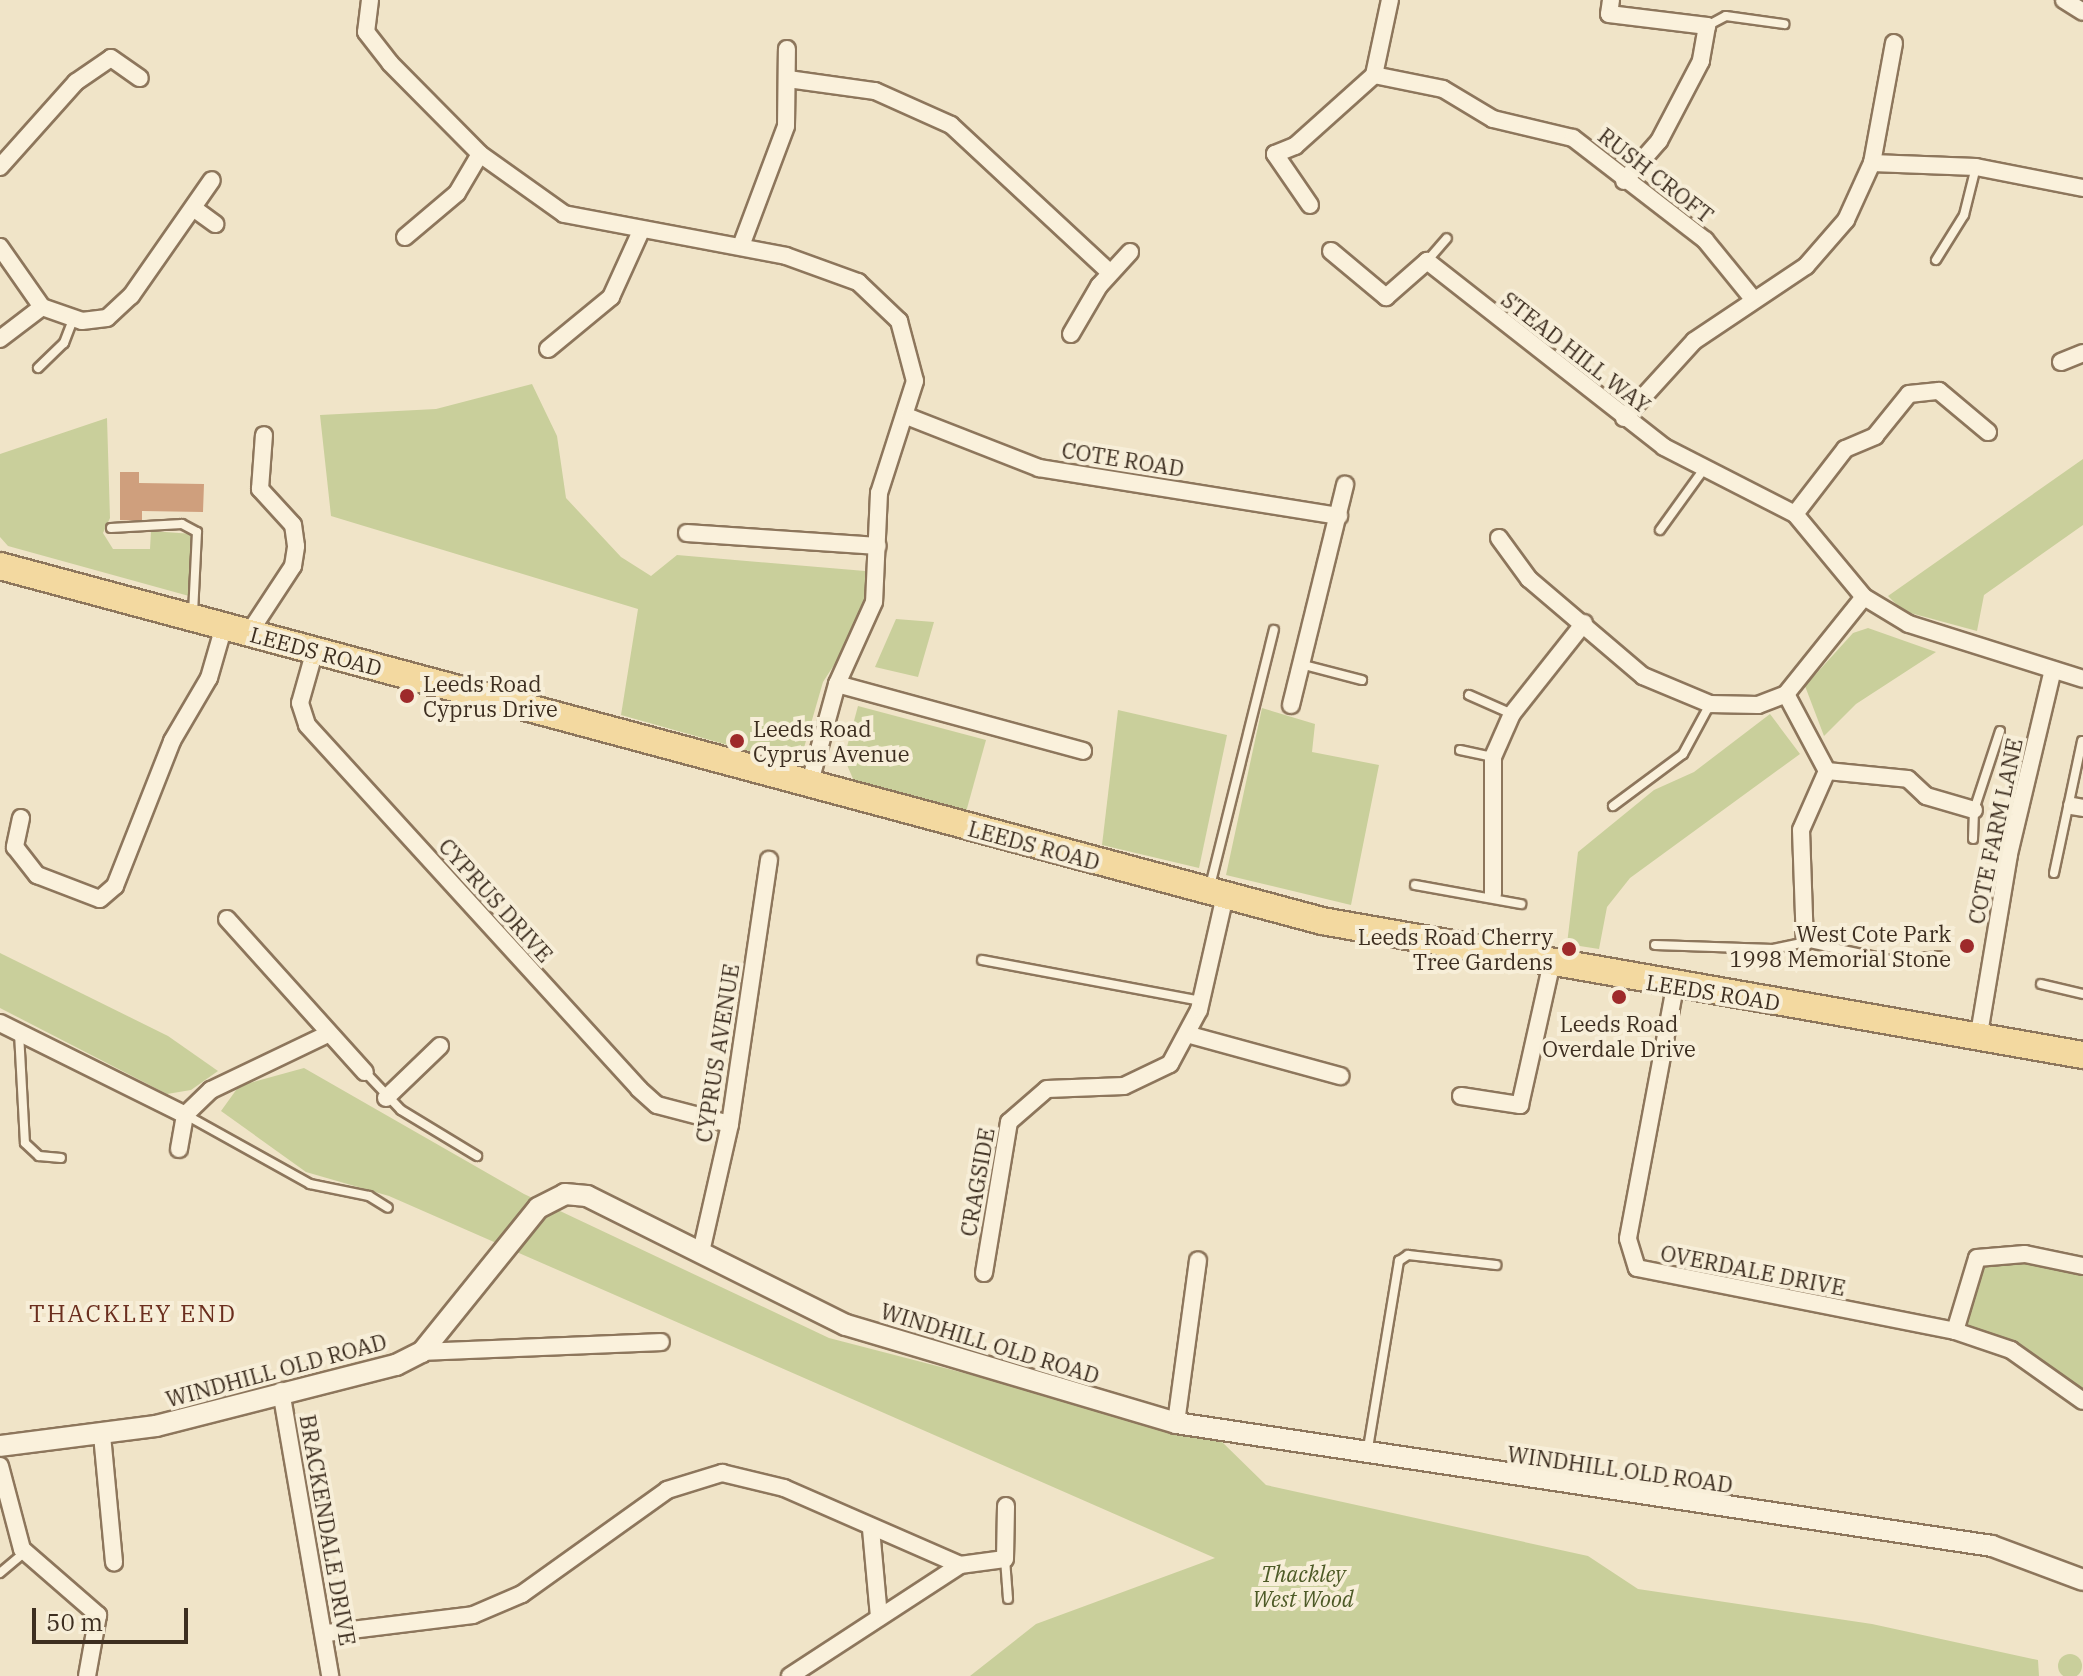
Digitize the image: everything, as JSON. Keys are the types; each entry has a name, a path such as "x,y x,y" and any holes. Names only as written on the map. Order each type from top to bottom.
{"main road":[{"name":"LEEDS ROAD","path":"0,566 809,786 1217,893 1551,966 1979,1034 2083,1055"}],"street":[{"path":"370,0 364,14 372,43 480,154 564,214 641,231 741,246 845,276 891,309 912,348 909,417 879,493 878,546 866,631 837,684 809,786"},
{"path":"1310,205 1275,154 1295,146 1374,75 1390,0"},
{"path":"2064,0 2083,12"},
{"path":"1610,7 1707,26 1701,61 1659,141 1624,181"},
{"path":"1624,418 1694,341 1806,266 1836,232 1872,163 1894,43"},
{"path":"741,246 782,139 788,79 787,49"},
{"path":"0,167 76,82 111,58 140,78"},
{"name":"RUSH CROFT","path":"1374,75 1443,89 1493,119 1573,138 1624,181 1705,240 1754,300"},
{"path":"788,79 875,91 951,125 1110,273"},
{"path":"405,237 457,193 480,154"},
{"path":"1872,163 1976,167 2082,185"},
{"path":"0,247 42,307 73,320 115,311 196,210 212,180"},
{"path":"196,210 215,224"},
{"path":"548,349 611,297 641,231"},
{"path":"1331,251 1386,297 1427,261"},
{"path":"1071,334 1110,273 1130,252"},
{"name":"STEAD HILL WAY","path":"1427,261 1624,418 1704,469 1795,514 1864,597 1909,624 2053,670"},
{"path":"0,339 42,307"},
{"path":"2061,362 2083,353"},
{"path":"1795,514 1845,449 1875,436 1909,394 1939,391 1988,432"},
{"name":"COTE ROAD","path":"909,417 1039,468 1339,516"},
{"path":"21,818 18,852 37,875 76,894 100,899 115,886 172,741 237,629 293,566 296,546 293,525 260,489 264,435"},
{"path":"1291,705 1304,665 1345,485"},
{"path":"687,533 878,546"},
{"path":"1499,538 1529,579 1643,676 1710,704 1758,705 1786,694 1864,597"},
{"path":"1493,894 1493,757 1512,714 1584,623"},
{"name":"CYPRUS DRIVE","path":"315,650 300,703 307,725 639,1089 657,1105 730,1124"},
{"path":"2053,670 2083,679"},
{"name":"COTE FARM LANE","path":"1979,1034 2009,854 2053,670"},
{"path":"837,684 1083,751"},
{"path":"1786,694 1827,771"},
{"path":"1827,771 1908,779 1926,796 1974,810"},
{"path":"1805,942 1801,830 1827,771"},
{"path":"0,857 18,852"},
{"name":"CYPRUS AVENUE","path":"701,1252 730,1124 769,860"},
{"name":"CRAGSIDE","path":"984,1273 1009,1122 1047,1089 1150,1078 1190,1035 1202,1001 1217,893"},
{"path":"227,919 326,1035 365,1072"},
{"path":"1461,1096 1520,1105 1551,966"},
{"name":"OVERDALE DRIVE","path":"1675,987 1628,1257 1657,1275 1955,1331"},
{"path":"0,1023 185,1115"},
{"path":"179,1149 185,1115 211,1090 326,1035"},
{"path":"1190,1035 1340,1076"},
{"path":"386,1098 440,1046"},
{"name":"WINDHILL OLD ROAD","path":"0,1446 102,1435 396,1365 422,1352 538,1208 565,1194 587,1196 846,1325 1176,1423 1368,1448 1477,1474 1992,1546 2074,1576"},
{"path":"2083,1266 2025,1254 1977,1258 1955,1331 2011,1350 2083,1401"},
{"path":"1176,1423 1198,1260"},
{"path":"422,1352 661,1342"},
{"name":"BRACKENDALE DRIVE","path":"281,1391 327,1633 330,1676"},
{"path":"102,1435 114,1562"},
{"path":"0,1466 25,1552 98,1615 87,1676"},
{"path":"327,1633 473,1615 522,1594 667,1490 722,1473 784,1488 871,1529 960,1565"},
{"path":"790,1676 960,1565 1005,1559 1006,1506"},
{"path":"871,1529 879,1617"}],"lane":[{"path":"1707,26 1726,16 1784,24"},
{"path":"1936,260 1964,215 1976,167"},
{"path":"1427,261 1447,238"},
{"path":"38,368 64,343 73,320"},
{"path":"1660,530 1704,469"},
{"path":"111,528 182,524 197,532 192,618"},
{"path":"1217,893 1274,630"},
{"path":"1304,665 1362,680"},
{"path":"1469,695 1512,714"},
{"path":"1613,806 1683,754 1710,704"},
{"path":"1973,839 1974,810 2000,731"},
{"path":"2054,873 2078,807 2082,741"},
{"path":"1460,750 1493,757"},
{"path":"1415,885 1493,894 1521,904"},
{"path":"1655,945 1773,949 1805,942 1895,961 1939,956"},
{"path":"982,960 1202,1001"},
{"path":"2041,984 2083,994"},
{"path":"19,1032 25,1143 39,1156 61,1158"},
{"path":"365,1072 386,1098 477,1156"},
{"path":"185,1115 310,1184 369,1196 388,1208"},
{"path":"1368,1448 1399,1261 1408,1255 1496,1265"},
{"path":"0,1573 25,1552"},
{"path":"1005,1559 1008,1599"}],"green space":[{"path":"532,384 557,436 566,498 621,557 651,576 677,555 865,571 865,617 823,682 799,765 621,715 638,609 331,516 320,415 436,409"},
{"path":"107,418 110,518 103,533 113,549 150,549 151,531 193,534 189,596 8,546 0,537 0,454"},
{"path":"2083,459 2083,525 1984,595 1977,631 1903,611 1888,596"},
{"path":"896,619 934,622 918,677 875,667"},
{"path":"1868,628 1936,652 1856,704 1824,736 1805,686 1853,633"},
{"path":"858,706 986,740 966,812 854,781 844,758"},
{"path":"1262,708 1315,724 1312,752 1379,765 1351,905 1226,875"},
{"path":"1118,710 1227,735 1199,868 1102,845"},
{"path":"1770,714 1800,754 1630,878 1607,907 1599,949 1567,944 1578,852 1654,790 1694,772"},
{"path":"0,953 168,1036 218,1071 191,1090 167,1094 0,1008"},
{"name":"Thackley West Wood","path":"304,1068 524,1194 829,1338 1219,1439 1266,1485 1588,1556 1638,1589 1872,1624 2038,1660 2039,1676 970,1676 1036,1624 1215,1558 389,1196 306,1172 221,1111 239,1086"},
{"path":"1977,1258 2083,1266 2083,1401 2049,1374 1955,1331"},
{"path":"2070,1654 2079,1657 2082,1666 2079,1675 2070,1678 2061,1675 2058,1666 2061,1657"}],"building":[{"path":"120,472 139,472 139,483 204,484 203,512 142,511 142,521 120,520"}],"place":[{"name":"Leeds Road Cyprus Drive","path":"407,696"},
{"name":"Leeds Road Cyprus Avenue","path":"737,741"},
{"name":"West Cote Park 1998 Memorial Stone","path":"1967,946"},
{"name":"Leeds Road Cherry Tree Gardens","path":"1569,949"},
{"name":"Leeds Road Overdale Drive","path":"1619,997"}],"district":[{"name":"THACKLEY END","path":"133,1314"}]}
